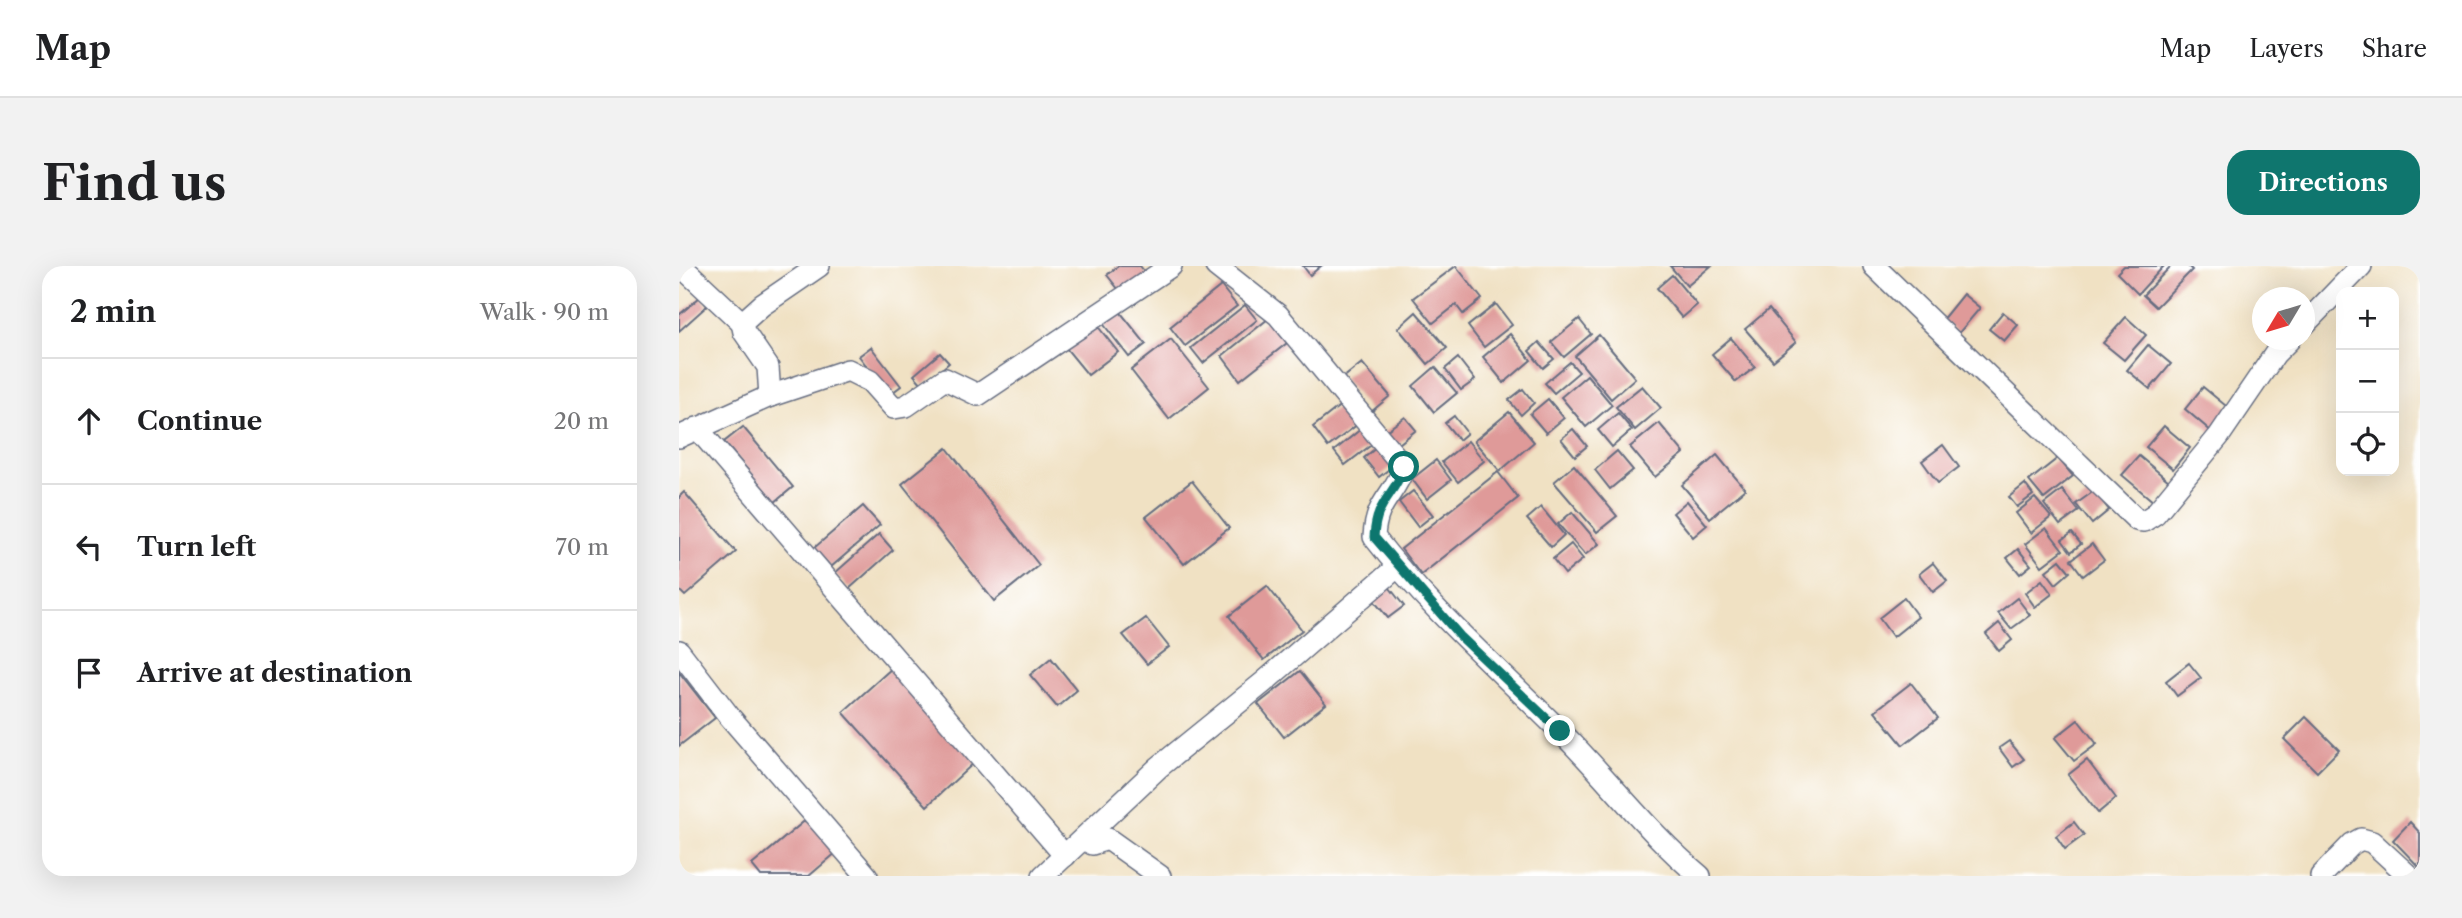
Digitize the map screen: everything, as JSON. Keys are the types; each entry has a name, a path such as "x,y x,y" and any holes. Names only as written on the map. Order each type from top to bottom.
{"street":[{"path":"681,266 742,323 744,332 768,367 770,396"},
{"path":"742,323 762,305 820,266"},
{"path":"1065,856 688,433 770,396 848,370 870,382 894,408 906,406 944,379 978,395 1171,266"},
{"path":"1216,266 1277,315 1404,467 1400,479 1383,499 1375,517 1374,537 1397,567 1460,636 1560,731 1700,876"},
{"path":"1874,266 2137,520 2144,521 2155,514 2219,436 2279,350"},
{"path":"2315,314 2361,266"},
{"path":"1043,876 1159,767 1264,682 1397,567"},
{"path":"679,651 729,716 867,876"},
{"path":"1084,838 1092,844 1108,839 1160,876"},
{"path":"2321,876 2352,844 2361,839 2372,842 2409,876"}],"building":[{"path":"1118,266 1140,266 1148,276 1123,295 1107,275"},
{"path":"1303,266 1321,266 1310,275"},
{"path":"1456,266 1482,299 1463,314 1456,305 1433,323 1413,298"},
{"path":"1670,266 1711,266 1687,286"},
{"path":"2124,266 2164,266 2138,294 2117,273"},
{"path":"2171,266 2188,266 2192,270 2156,307 2143,295"},
{"path":"1672,275 1697,305 1682,318 1657,288"},
{"path":"1221,286 1237,306 1185,346 1170,327"},
{"path":"1963,294 1980,308 1958,334 1942,320"},
{"path":"700,297 707,306 679,331 679,315"},
{"path":"1496,304 1512,325 1484,347 1468,326"},
{"path":"1245,305 1257,320 1203,363 1191,348"},
{"path":"1117,308 1146,344 1129,357 1101,321"},
{"path":"1769,309 1796,342 1773,361 1745,329"},
{"path":"1416,312 1447,348 1428,364 1398,328"},
{"path":"2003,312 2018,325 2004,341 1989,329"},
{"path":"2126,317 2146,335 2124,360 2103,343"},
{"path":"1268,319 1287,343 1240,380 1222,356"},
{"path":"1579,319 1591,334 1564,357 1551,342"},
{"path":"1096,324 1118,352 1088,375 1065,347"},
{"path":"1510,334 1531,360 1504,383 1483,357"},
{"path":"1599,335 1635,378 1611,399 1575,356"},
{"path":"1731,338 1755,367 1736,382 1712,354"},
{"path":"1171,339 1209,387 1169,419 1131,370"},
{"path":"1539,342 1554,359 1543,368 1529,351"},
{"path":"2148,345 2171,364 2150,389 2127,370"},
{"path":"871,347 901,386 889,395 859,356"},
{"path":"940,353 949,363 923,385 914,375"},
{"path":"1458,358 1475,380 1461,390 1445,369"},
{"path":"1570,362 1579,372 1554,393 1545,383"},
{"path":"1362,363 1390,396 1371,412 1343,378"},
{"path":"1435,367 1457,393 1434,412 1413,386"},
{"path":"1587,375 1612,405 1586,427 1561,397"},
{"path":"1642,386 1661,408 1635,430 1616,407"},
{"path":"2203,387 2231,410 2212,432 2185,409"},
{"path":"1523,389 1534,403 1521,415 1509,400"},
{"path":"1548,399 1564,418 1546,433 1530,414"},
{"path":"1342,404 1358,424 1328,447 1313,427"},
{"path":"1509,412 1534,442 1500,471 1474,441"},
{"path":"1618,413 1632,430 1612,447 1598,430"},
{"path":"1454,416 1467,433 1459,440 1445,423"},
{"path":"1405,417 1416,430 1394,448 1382,434"},
{"path":"1659,423 1684,453 1655,477 1630,447"},
{"path":"1367,424 1379,439 1345,465 1334,451"},
{"path":"2164,426 2190,448 2173,469 2146,447"},
{"path":"743,427 793,487 775,502 724,442"},
{"path":"1573,429 1587,446 1575,456 1561,439"},
{"path":"1468,441 1484,461 1458,482 1442,462"},
{"path":"1383,442 1398,462 1379,477 1364,458"},
{"path":"1943,445 1959,467 1938,483 1922,461"},
{"path":"947,448 1039,565 994,601 902,484"},
{"path":"1617,451 1633,470 1610,489 1595,470"},
{"path":"1717,455 1745,489 1710,518 1682,485"},
{"path":"2139,456 2170,482 2154,502 2122,475"},
{"path":"2058,458 2073,476 2044,499 2029,481"},
{"path":"1436,460 1451,480 1427,499 1412,479"},
{"path":"1574,465 1617,516 1597,532 1554,482"},
{"path":"1498,472 1518,498 1421,575 1401,549"},
{"path":"1192,481 1229,528 1184,564 1146,517"},
{"path":"2025,484 2033,495 2017,507 2009,497"},
{"path":"2062,490 2079,511 2060,525 2044,504"},
{"path":"1413,491 1433,515 1418,527 1399,502"},
{"path":"2094,491 2109,510 2092,524 2076,504"},
{"path":"684,492 736,552 685,596 679,590 679,497"},
{"path":"2035,498 2051,517 2031,533 2016,513"},
{"path":"1687,501 1707,525 1693,537 1673,513"},
{"path":"863,506 880,525 831,567 814,548"},
{"path":"1541,507 1564,535 1551,547 1527,519"},
{"path":"1572,512 1599,544 1585,555 1558,524"},
{"path":"2046,528 2063,550 2042,566 2025,544"},
{"path":"2072,533 2081,544 2071,552 2062,540"},
{"path":"879,534 893,550 849,589 835,573"},
{"path":"1571,544 1583,559 1565,574 1553,559"},
{"path":"2092,544 2104,560 2083,576 2071,560"},
{"path":"2018,549 2031,565 2020,574 2007,558"},
{"path":"2060,560 2070,572 2056,584 2046,571"},
{"path":"1933,563 1947,581 1933,592 1919,574"},
{"path":"2042,580 2052,594 2035,607 2025,593"},
{"path":"1386,583 1404,606 1388,618 1370,596"},
{"path":"1267,586 1302,630 1264,660 1229,616"},
{"path":"1904,598 1918,617 1893,637 1879,618"},
{"path":"2017,598 2030,615 2011,629 1998,613"},
{"path":"1146,618 1169,647 1147,664 1123,635"},
{"path":"1999,623 2012,640 1999,651 1986,634"},
{"path":"1051,658 1077,690 1057,707 1030,675"},
{"path":"2189,663 2201,678 2177,696 2166,681"},
{"path":"892,668 976,761 927,806 843,712"},
{"path":"1300,671 1326,704 1284,737 1258,704"},
{"path":"679,672 715,718 679,746"},
{"path":"1911,683 1938,718 1903,745 1875,711"},
{"path":"2306,717 2339,750 2317,772 2284,739"},
{"path":"2078,720 2097,744 2074,761 2055,738"},
{"path":"2009,741 2024,759 2013,767 1999,748"},
{"path":"2087,760 2116,798 2098,813 2068,775"},
{"path":"808,818 837,852 809,876 761,876 752,865"},
{"path":"2074,822 2084,835 2065,849 2056,836"},
{"path":"2410,822 2420,833 2420,868 2393,840"}],"route":[{"path":"1404,467 1400,479 1383,499 1375,517 1374,537 1401,572 1460,636 1560,731"}]}
